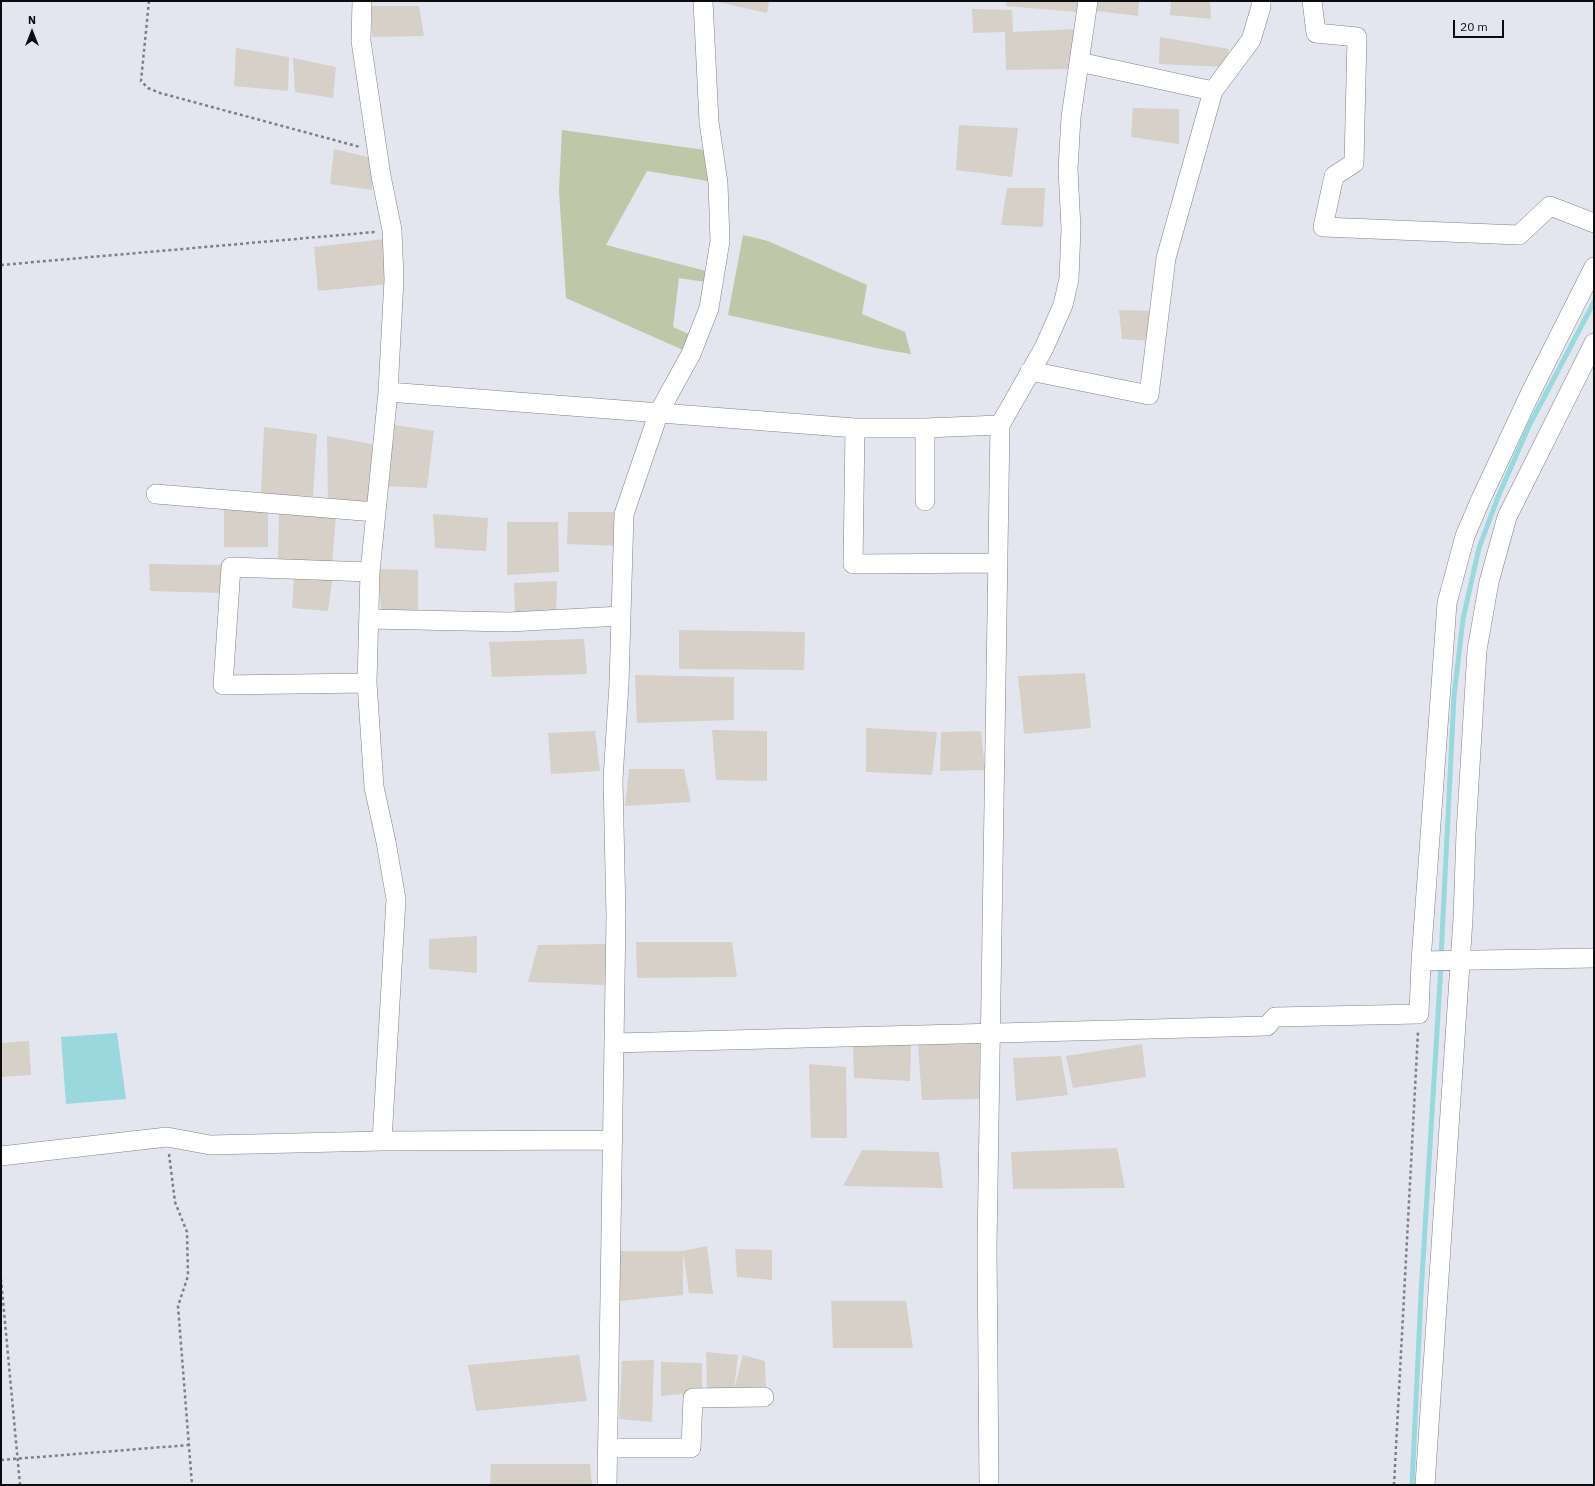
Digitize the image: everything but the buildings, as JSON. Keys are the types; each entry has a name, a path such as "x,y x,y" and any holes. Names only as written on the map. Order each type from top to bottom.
{"street":[{"path":"362,1 361,41 377,152 392,230 394,279 388,392 370,572 367,683 374,787 386,842 396,900 382,1141"},
{"path":"607,1485 616,916 613,778 621,616 624,514 658,412 691,354 709,308 720,241 718,183 709,122 704,1"},
{"path":"989,1485 988,1247 990,1033 1000,424 1044,348 1063,305 1069,279 1072,229 1068,169 1072,117 1088,1"},
{"path":"1030,371 1149,395 1166,258 1213,91 1251,40 1261,8 1261,1"},
{"path":"1312,1 1316,33 1357,37 1354,163 1334,176 1323,227 1519,235 1550,206 1594,223"},
{"path":"1079,62 1213,91"},
{"path":"614,1043 1267,1026 1275,1017 1419,1014 1425,961 1447,603 1465,536 1480,501 1530,394 1594,267"},
{"path":"1425,1485 1456,960 1478,650 1489,582 1507,517 1594,343"},
{"path":"388,392 855,428 925,428 1000,424"},
{"path":"855,428 853,564 998,563"},
{"path":"925,428 925,501"},
{"path":"156,494 375,512"},
{"path":"367,683 223,685 231,567 370,572"},
{"path":"369,619 509,622 621,616"},
{"path":"1425,961 1594,958"},
{"path":"1,1156 167,1137 210,1145 382,1141 613,1140"},
{"path":"608,1448 691,1448 693,1398 764,1397"}],"path":[{"path":"149,1 141,81 148,88 160,93 377,152"},
{"path":"1,265 392,230"},
{"path":"1394,1485 1419,1014"},
{"path":"167,1137 175,1202 187,1232 188,1276 178,1306 192,1485"},
{"path":"1,1280 20,1485"},
{"path":"1,1460 189,1445"}],"green space":[{"path":"562,130 705,150 708,181 647,171 606,245 706,271 705,282 679,278 673,327 691,335 683,350 566,298 559,191"},
{"path":"743,235 768,241 867,285 862,314 905,332 911,354 881,349 728,315"}],"water":[{"path":"117,1033 126,1099 66,1104 61,1037"}],"waterway":[{"path":"1441,957 1454,696 1463,619 1479,548 1498,497 1529,426 1594,302"},
{"path":"1412,1485 1421,1294 1441,965"}]}
